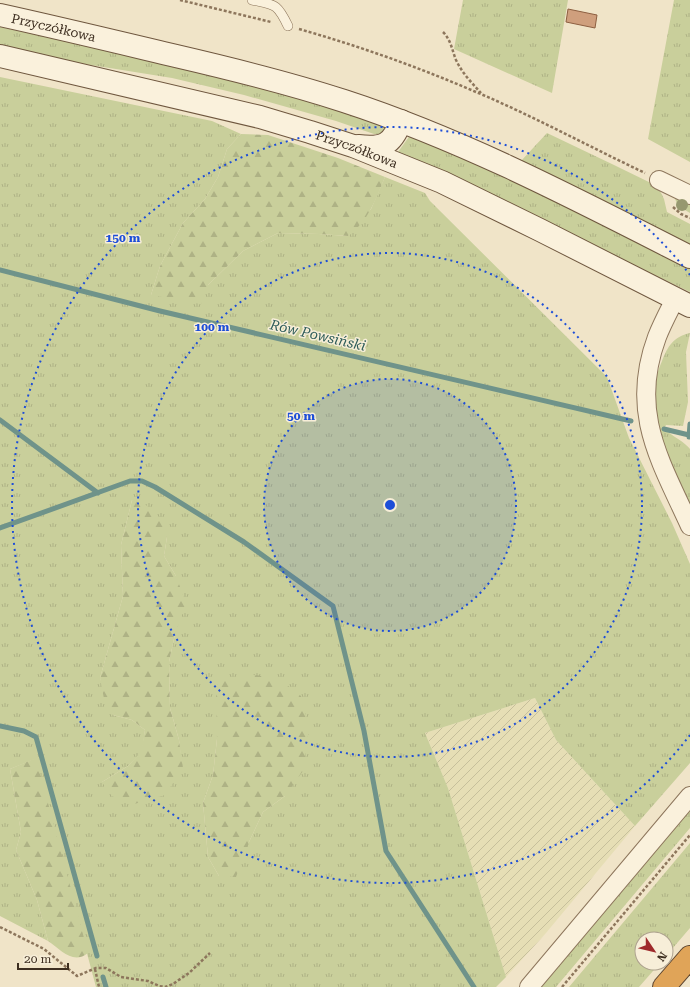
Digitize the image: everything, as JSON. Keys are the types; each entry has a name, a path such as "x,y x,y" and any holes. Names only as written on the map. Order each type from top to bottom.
{"highway":[{"path":"664,987 690,957"}],"main road":[{"name":"Przyczółkowa","path":"0,15 272,79 344,101 401,121 451,141 575,199 690,257"},
{"name":"Przyczółkowa","path":"0,56 260,117 353,146 442,182 682,302"},
{"path":"353,146 373,148 381,146 392,139 397,132 401,121"}],"street":[{"path":"659,180 690,195"},
{"path":"682,302 657,337 646,385 646,400 648,420 657,452 690,526"},
{"path":"529,987 690,796"}],"lane":[{"path":"252,0 275,6 282,13 288,26"}],"path":[{"path":"180,0 288,26 334,39 429,72 482,95 659,180"},
{"path":"443,32 448,37 456,60 467,77 482,95"},
{"path":"562,987 690,835"},
{"path":"0,926 44,948 77,976 96,968 106,968 121,977 148,981 165,987 189,974 210,953"},
{"path":"96,968 95,971 99,987"}],"shaded area":[{"path":"535,698 556,740 635,826 546,933 506,977 448,788 425,733"}],"green space":[{"path":"463,0 568,0 552,93 454,49"},
{"path":"674,0 690,0 690,162 648,139"},
{"path":"0,27 139,57 285,93 384,126 385,132 381,134 374,134 336,121 244,95 172,78 66,61 0,45"},
{"path":"0,77 212,121 241,134 227,149 218,177 205,199 183,223 160,266 151,295 208,285 243,251 278,233 348,236 371,209 385,177 425,193 430,201 607,377 629,438 672,523 690,564 690,763 635,826 556,740 535,698 425,733 448,788 506,977 496,987 96,987 35,759 10,769 21,832 16,850 37,900 48,941 0,916","holes":["132,500 167,537 164,556 176,576 175,634 169,662 170,708 179,740 182,768 102,782 128,766 142,752 145,730 132,720 113,715 100,678 123,596 121,545","217,739 285,796 263,812 249,842 219,876 208,857 203,803 213,775"]},
{"path":"547,133 655,185 664,199 667,212 690,224 690,244 521,161"},
{"path":"241,134 268,135 338,158 385,177 371,210 355,230 348,236 278,233 243,251 208,285 201,304 151,295 160,266 183,223 205,199 218,177 227,149"},
{"path":"411,134 556,201 690,268 690,292 398,152"},
{"path":"673,194 690,202 690,213 678,206"},
{"path":"690,333 686,352 688,402 683,426 666,425 664,429 690,449 690,504 672,466 662,438 655,410 654,392 657,374 669,347 679,337"},
{"path":"132,500 146,505 162,520 167,537 164,556 176,576 186,603 175,634 169,662 170,708 179,740 183,768 165,795 131,805 112,796 102,782 128,766 141,752 145,730 132,720 113,715 105,704 100,678 123,596 121,545"},
{"path":"256,675 279,679 301,696 309,728 303,771 285,796 263,812 249,842 236,877 219,876 208,857 203,803 213,775 217,739 216,685 231,678"},
{"path":"36,758 88,953 83,956 72,957 67,955 48,941 37,900 16,850 21,832 10,769"},
{"path":"690,809 690,828 556,987 539,987"},
{"path":"690,843 690,928 674,947 674,931 634,931 634,971 653,971 639,987 569,987"}],"building":[{"path":"568,9 597,15 595,28 566,22"}],"waterway":[{"name":"Rów Powsiński","path":"0,270 160,311 631,421"},
{"path":"0,420 98,493"},
{"path":"689,437 690,424"},
{"path":"664,429 689,435"},
{"path":"0,528 130,481 142,481 155,487 244,542 333,606 364,731 386,851 474,987"},
{"path":"0,726 24,731 36,737 97,956"},
{"path":"103,977 106,987"}]}
